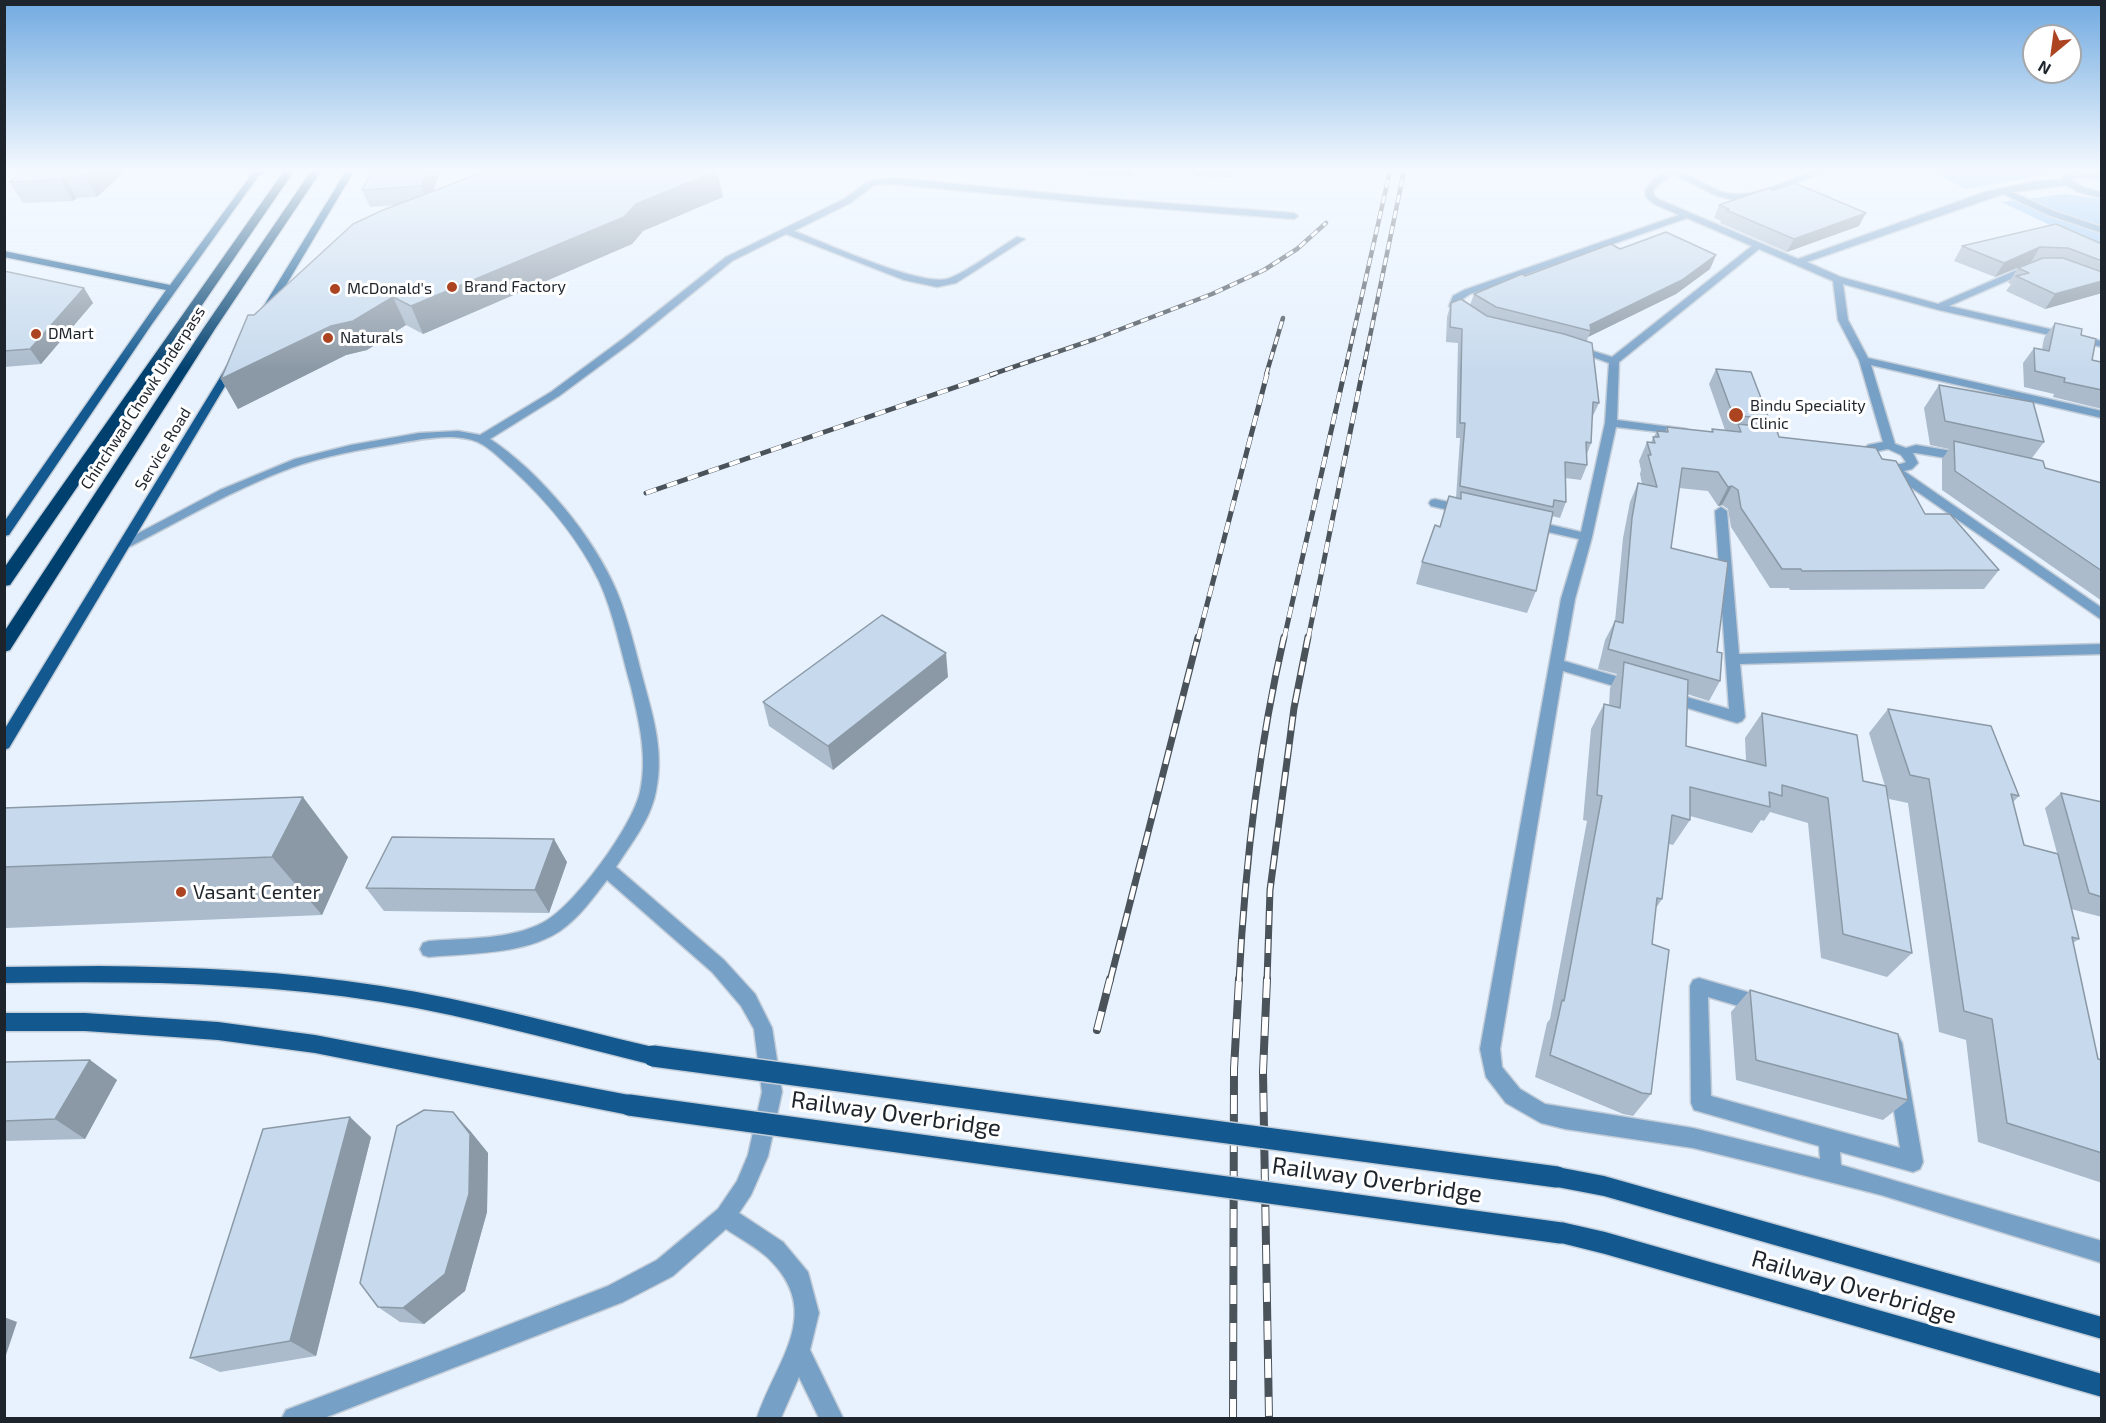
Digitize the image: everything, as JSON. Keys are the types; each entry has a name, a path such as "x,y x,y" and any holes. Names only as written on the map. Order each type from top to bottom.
{"highway":[{"name":"Chinchwad Chowk Underpass","path":"4,581 243,237"},
{"name":"Chinchwad Chowk Underpass","path":"4,646 209,329 271,237"}],"main road":[{"path":"4,532 172,288 210,237"},
{"path":"258,323 310,237"},
{"path":"4,254 172,288"},
{"name":"Service Road","path":"4,744 240,354"},
{"name":"Railway Overbridge","path":"4,975 126,973 251,978 358,991 469,1012 653,1056 1557,1177 1604,1186 2102,1328"},
{"name":"Railway Overbridge","path":"4,1022 85,1022 218,1031 315,1044 629,1105 1561,1233 1617,1246 2102,1386"}],"street":[{"path":"483,438 555,394 628,340 729,259 773,237"},
{"path":"802,237 907,278 937,284 953,281 1020,239"},
{"path":"1473,320 1454,306 1457,298 1467,292 1624,237"},
{"path":"1737,237 1838,279 1939,307 2102,344"},
{"path":"1798,262 1867,237"},
{"path":"1757,246 1614,361 1611,423 1586,537 1568,599 1556,664 1490,1049 1493,1071 1513,1096 1541,1113 1565,1119 1693,1138 1832,1172 1920,1196 2102,1252"},
{"path":"1939,307 2032,267 2042,266"},
{"path":"1838,279 1843,320 1864,360 1890,446"},
{"path":"1562,344 1614,361"},
{"path":"1864,360 2102,415"},
{"path":"1611,423 1693,432"},
{"path":"124,544 255,479 318,456 417,437 466,434 483,438 532,480 576,536 598,567 622,632 649,730 651,766 648,796 633,827 605,868 577,904 552,927 524,937 429,949"},
{"path":"1890,467 1901,468 1911,465 1912,460 1904,452 1890,446 1872,447 1862,452 1890,467 2102,615"},
{"path":"1904,452 1916,449 1980,460"},
{"path":"1435,503 1482,513"},
{"path":"1556,664 1737,717 1721,511"},
{"path":"1516,521 1586,537"},
{"path":"2084,602 2102,603"},
{"path":"1733,659 2102,649"},
{"path":"294,1419 615,1294 665,1268 725,1216 744,1188 758,1156 771,1092 764,1028 748,1000 718,966 605,868"},
{"path":"1699,986 1892,1043 1913,1162 1828,1139 1701,1103 1699,986"},
{"path":"1828,1139 1832,1172"},
{"path":"725,1216 775,1250 800,1280 808,1313 798,1351 769,1419"},
{"path":"798,1351 831,1419"}],"shaded area":[{"path":"2076,237 2101,237 2101,249"}],"building":[{"path":"338,237 575,237 411,306 393,297 353,321 331,326 221,379 248,315 254,315"},
{"path":"1651,237 1678,237 1716,255 1682,280 1590,325 1591,331 1496,307 1474,294 1522,274 1525,276 1611,244 1620,249"},
{"path":"1999,237 2087,237 2102,244 2102,261 2068,248 2040,247 2004,263 1962,246"},
{"path":"2043,258 2063,258 2102,272 2102,281 2055,294 2016,276 2029,273 2018,268"},
{"name":"DMart","path":"4,271 84,288 30,349 4,351"},
{"path":"1461,299 1487,316 1592,343 1599,403 1593,402 1591,443 1586,442 1587,465 1565,462 1566,502 1554,500 1553,507 1460,486 1465,423 1460,423 1462,329 1450,327 1451,303"},
{"path":"2055,323 2082,329 2081,335 2096,339 2092,360 2101,362 2102,390 2064,382 2065,378 2035,371 2034,348 2049,351"},
{"path":"1716,369 1751,372 1769,419 1733,415"},
{"path":"1939,385 2033,402 2044,442 1945,421"},
{"path":"1738,424 1776,428 1779,437 1876,448 1882,459 1896,461 1925,514 1950,514 1999,570 1802,571 1801,569 1782,569 1741,508 1738,490 1732,486 1728,487 1718,472 1682,468 1671,548 1728,562 1717,652 1722,653 1720,681 1608,649 1615,621 1623,623 1632,518 1638,483 1657,487 1648,455 1651,455 1647,442 1655,443 1653,437 1659,437 1657,431 1668,432 1667,427 1713,432 1712,429 1741,432"},
{"path":"1954,441 2043,461 2045,468 2102,483 2102,571 1955,471"},
{"path":"1461,492 1553,512 1536,591 1422,562 1435,525 1440,527 1449,496 1461,499"},
{"path":"882,615 946,653 828,746 763,702"},
{"path":"1624,662 1688,680 1686,746 1766,766 1762,713 1857,735 1863,781 1886,786 1912,953 1843,934 1828,798 1782,785 1782,796 1769,792 1770,807 1690,787 1690,820 1672,815 1662,899 1657,898 1652,944 1669,950 1651,1094 1642,1093 1550,1055 1562,1000 1564,1001 1602,796 1597,795 1604,704 1620,708"},
{"path":"1888,709 1991,726 2019,796 2011,794 2024,845 2058,854 2079,939 2072,937 2098,1059 2102,1060 2102,1153 2007,1123 1992,1019 1964,1011 1929,779 1910,775"},
{"path":"2061,793 2102,802 2102,897 2089,893"},
{"path":"303,797 272,857 4,867 4,808"},
{"path":"392,837 554,839 535,890 366,888"},
{"path":"1750,990 1898,1034 1908,1100 1756,1060"},
{"path":"90,1060 55,1119 4,1121 4,1062"},
{"path":"424,1110 453,1112 470,1134 469,1194 445,1274 403,1308 378,1307 360,1283 397,1126"},
{"path":"350,1117 290,1341 190,1358 263,1129"}],"railway":[{"path":"990,375 1095,339 1212,294 1264,270 1297,249 1310,237"},
{"path":"1344,375 1375,237"},
{"path":"1362,375 1390,237"},
{"path":"1266,375 1283,318"},
{"path":"646,493 994,374"},
{"path":"1198,639 1267,374"},
{"path":"1284,639 1344,374"},
{"path":"1308,639 1362,374"},
{"path":"1110,981 1198,637"},
{"path":"1239,981 1254,808 1267,722 1284,637"},
{"path":"1267,981 1270,890 1294,708 1308,637"},
{"path":"1097,1030 1110,979"},
{"path":"1233,1418 1234,1069 1239,979"},
{"path":"1267,979 1263,1072 1269,1418"}],"place":[{"name":"Brand Factory","path":"452,287"},
{"name":"McDonald's","path":"335,289"},
{"name":"DMart","path":"36,334"},
{"name":"Naturals","path":"328,338"},
{"name":"Bindu Speciality Clinic","path":"1736,415"},
{"name":"Vasant Center","path":"181,892"}]}
